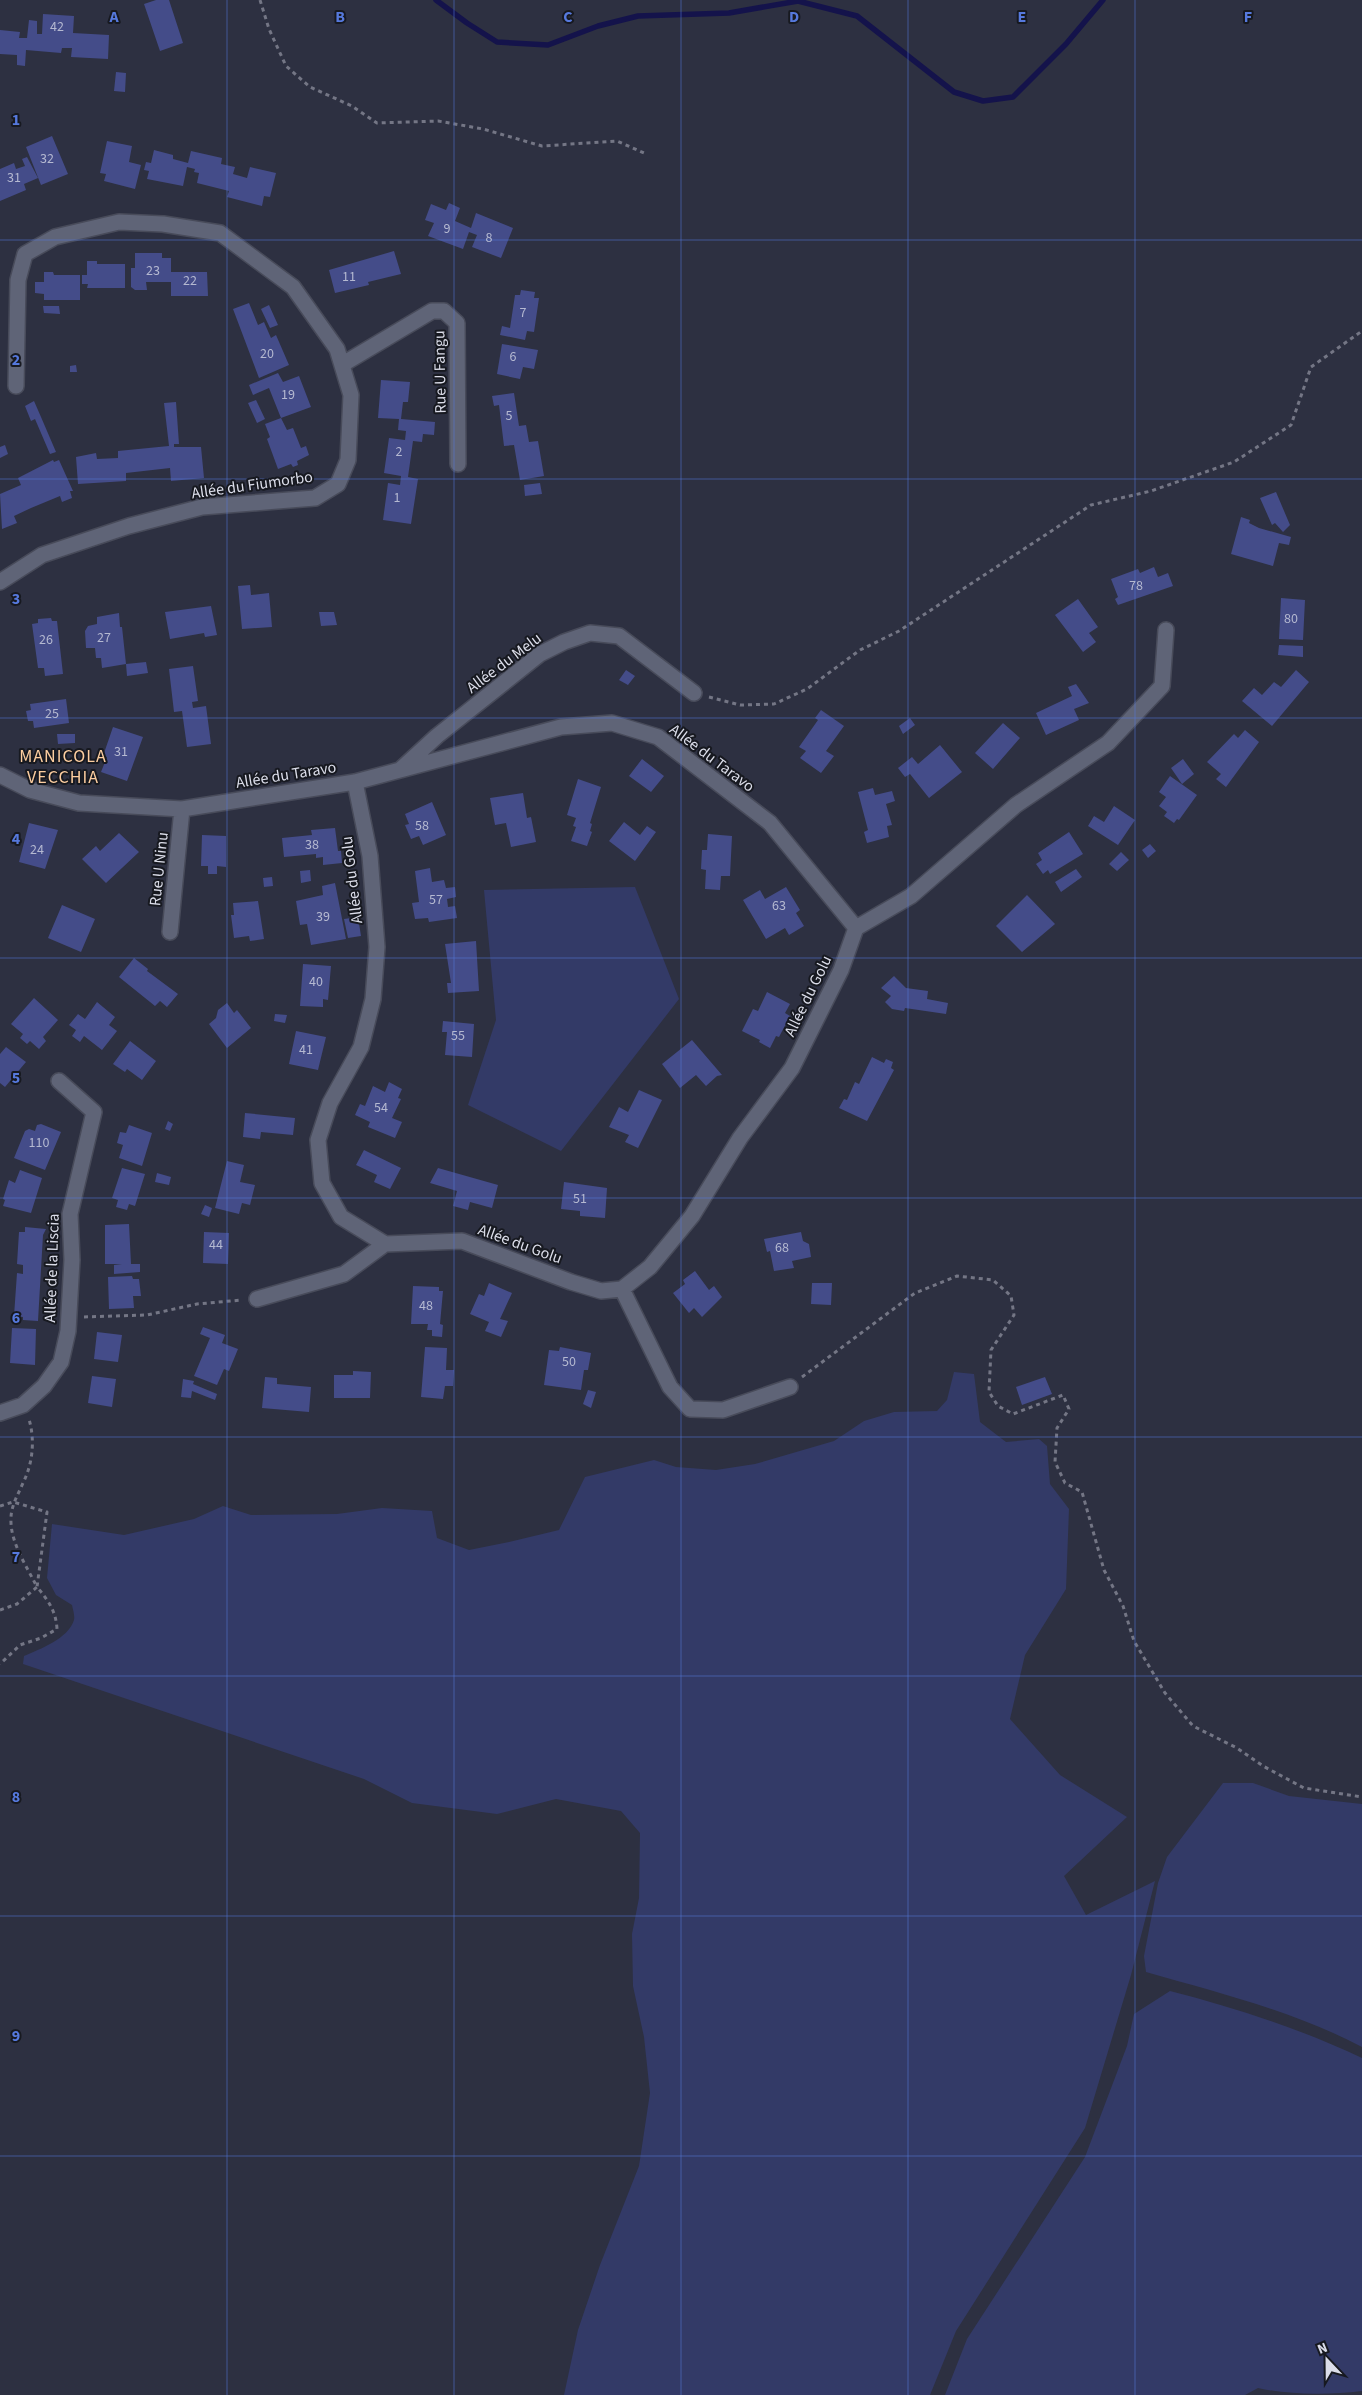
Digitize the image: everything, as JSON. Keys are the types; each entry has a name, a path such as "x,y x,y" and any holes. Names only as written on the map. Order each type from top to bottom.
{"street":[{"name":"Allée du Fiumorbo","path":"0,582 42,555 129,526 202,507 315,498 338,484 348,460 351,395 337,349 293,287 220,233 163,224 119,222 55,237 25,254 18,280 16,386"},
{"name":"Rue U Fangu","path":"343,364 432,311 444,311 458,323 458,464"},
{"path":"856,928 911,896 1016,805 1108,743 1162,686 1166,630"},
{"name":"Allée du Melu","path":"397,772 437,736 540,654 564,642 590,633 619,636 694,693"},
{"name":"Allée du Taravo","path":"0,775 30,790 79,803 182,809 355,782 561,727 612,723 658,737 770,823 856,928"},
{"name":"Allée du Golu","path":"355,782 370,856 373,892 377,946 373,999 361,1047 330,1103 318,1140 322,1183 341,1217 385,1244 462,1241 571,1282 601,1291 622,1289 650,1267 692,1216 740,1138 792,1068 841,970 856,928"},
{"name":"Rue U Ninu","path":"170,932 182,809"},
{"name":"Allée de la Liscia","path":"0,1413 23,1404 44,1386 60,1362 68,1317 72,1260 70,1214 94,1112 59,1081"},
{"path":"257,1299 344,1274 385,1244"},
{"path":"622,1289 670,1387 690,1409 723,1410 790,1387"}],"path":[{"path":"260,0 286,66 310,87 352,106 377,123 438,121 483,129 542,146 617,141 644,153"},
{"path":"694,693 740,705 774,704 807,689 860,650 899,631 1091,505 1151,491 1234,462 1291,425 1311,367 1362,331"},
{"path":"790,1387 915,1293 957,1276 993,1280 1011,1296 1014,1315 992,1350 989,1392 998,1406 1013,1414 1063,1395 1069,1409 1057,1428 1055,1462 1065,1483 1082,1492 1104,1570 1123,1606 1134,1640 1165,1693 1193,1726 1237,1748 1263,1766 1304,1788 1362,1797"},
{"path":"68,1317 147,1315 197,1304 257,1299"},
{"path":"0,1664 20,1645 41,1638 57,1629 56,1616 48,1600 37,1587 13,1539 11,1522 13,1502 24,1482 33,1447 30,1422 23,1404"},
{"path":"0,1506 13,1502 47,1512 37,1587 17,1604 0,1610"}],"shaded area":[{"path":"635,887 679,999 561,1151 468,1105 496,1020 484,890"},
{"path":"954,1372 974,1374 980,1422 1006,1442 1039,1439 1047,1446 1050,1484 1069,1509 1066,1589 1025,1655 1010,1719 1060,1775 1127,1817 1064,1876 1086,1915 1155,1881 1131,1975 1085,2128 956,2331 930,2395 564,2395 578,2330 600,2265 639,2166 650,2093 644,2037 633,1986 632,1934 639,1898 640,1833 621,1811 556,1799 497,1814 412,1803 364,1779 23,1664 24,1656 60,1638 71,1627 74,1620 72,1605 56,1595 47,1578 52,1524 124,1535 194,1519 223,1506 251,1515 337,1514 382,1508 432,1511 437,1538 469,1550 559,1530 585,1477 654,1460 676,1467 716,1470 755,1464 834,1441 864,1421 894,1412 937,1411 947,1400"},
{"path":"1223,1783 1253,1783 1289,1796 1362,1804 1362,2047 1336,2034 1283,2013 1146,1972 1144,1956 1158,1883 1167,1857"},
{"path":"1170,1991 1268,2020 1339,2047 1362,2058 1362,2391 1309,2394 1258,2388 1245,2395 945,2395 967,2339 1085,2157 1127,2046 1134,2014"}],"building":[{"path":"156,0 169,0 183,43 160,51 144,4"},
{"path":"43,14 74,16 73,33 109,35 108,59 71,57 72,48 62,48 61,53 26,50 25,66 17,65 17,55 0,54 0,30 20,32 19,38 27,38 29,20 37,21 37,34 42,34"},
{"path":"116,72 126,73 125,92 114,91"},
{"path":"52,136 68,174 41,185 26,147"},
{"path":"107,141 132,146 129,162 141,165 135,189 104,181 106,174 100,173"},
{"path":"154,150 173,155 173,159 188,163 191,151 222,158 221,164 235,167 233,174 247,178 250,167 276,173 270,197 264,196 262,206 227,197 229,191 197,183 199,173 194,172 195,169 187,167 183,186 147,179 149,171 144,170 146,162 151,163"},
{"path":"27,157 38,178 24,184 26,190 0,201 0,169 14,163 16,169 25,166 22,159"},
{"path":"449,203 460,208 455,221 471,228 476,213 513,228 501,258 472,247 477,235 469,232 463,249 428,236 434,223 425,220 431,204 446,210"},
{"path":"394,251 401,274 368,282 369,285 335,293 329,270"},
{"path":"135,253 162,253 162,258 171,258 171,272 207,272 208,296 171,296 171,282 146,282 147,290 135,290 131,287 131,268 135,268"},
{"path":"87,261 97,261 97,264 125,264 125,288 87,288 88,284 82,284 82,275 87,275"},
{"path":"44,272 53,272 54,275 80,275 80,300 44,300 44,294 35,293 35,282 44,282"},
{"path":"521,290 535,292 534,298 539,298 534,332 527,331 525,340 500,335 502,326 510,328 515,295 520,295"},
{"path":"249,303 258,325 264,322 271,338 276,335 289,365 259,378 233,309"},
{"path":"269,305 278,325 270,328 261,309"},
{"path":"43,306 59,306 60,314 44,313"},
{"path":"502,344 538,350 534,369 523,367 520,379 497,374"},
{"path":"76,365 77,372 70,372 70,366"},
{"path":"278,373 283,382 299,376 311,407 281,418 269,388 253,395 249,385"},
{"path":"381,380 410,382 408,402 403,402 401,419 435,422 434,435 423,434 422,442 413,441 408,477 418,479 411,524 383,520 388,483 400,485 401,476 384,473 389,438 405,440 406,431 398,430 399,419 378,418"},
{"path":"514,393 519,426 526,425 529,442 538,441 544,476 520,480 514,445 504,446 499,405 494,406 492,396"},
{"path":"256,400 265,419 257,423 248,403"},
{"path":"34,401 56,452 50,454 35,419 31,421 25,406"},
{"path":"176,402 179,444 174,444 174,447 201,447 204,478 171,481 170,468 126,473 126,481 78,484 76,457 96,453 97,459 118,458 118,451 169,446 164,403"},
{"path":"281,418 287,430 293,428 301,448 306,446 309,455 297,461 298,465 293,467 291,464 278,469 267,439 270,437 265,424"},
{"path":"5,445 8,454 0,458 0,447"},
{"path":"53,460 54,462 59,460 73,491 70,491 72,498 62,502 60,496 31,508 14,516 17,523 2,529 0,494 21,485 18,478"},
{"path":"540,483 542,494 525,496 524,485"},
{"path":"1276,492 1290,525 1283,532 1275,523 1272,525 1260,498"},
{"path":"1241,517 1250,520 1249,523 1259,528 1291,537 1289,545 1279,543 1273,566 1231,554"},
{"path":"1154,567 1158,577 1168,573 1173,586 1118,605 1115,599 1118,597 1111,579 1138,569 1140,573"},
{"path":"250,585 251,595 269,593 272,627 242,629 238,586"},
{"path":"1281,598 1305,600 1303,640 1279,639"},
{"path":"1078,599 1098,627 1089,633 1096,642 1083,652 1055,615"},
{"path":"211,606 217,635 205,637 204,633 170,639 165,612"},
{"path":"319,612 334,612 337,625 321,626"},
{"path":"119,613 126,664 102,668 101,658 96,658 95,648 86,648 85,631 88,626 97,624 97,617"},
{"path":"51,618 52,621 57,621 63,674 45,676 44,668 38,668 32,624 38,623 38,619"},
{"path":"1279,645 1303,646 1303,657 1278,655"},
{"path":"146,662 148,673 127,676 126,664"},
{"path":"193,666 198,701 192,702 193,708 206,706 211,744 187,747 182,711 174,712 169,669"},
{"path":"626,670 635,676 628,685 619,680"},
{"path":"1296,670 1309,682 1272,726 1242,701 1254,688 1262,695 1274,682 1281,687"},
{"path":"1076,684 1089,703 1074,709 1079,720 1046,735 1036,713 1072,696 1068,687"},
{"path":"66,699 69,723 34,728 33,721 28,721 26,711 31,710 30,704"},
{"path":"821,710 844,726 826,751 834,756 821,773 800,758 806,751 799,747 818,720 815,718"},
{"path":"910,718 915,725 903,734 899,726"},
{"path":"1003,723 1020,738 993,769 975,753"},
{"path":"113,727 143,737 127,781 101,772 107,757 103,756"},
{"path":"1245,730 1259,742 1226,787 1216,779 1221,774 1207,762 1234,734 1238,738"},
{"path":"57,734 75,734 75,743 58,744"},
{"path":"940,745 962,772 929,798 910,774 905,777 898,768 912,757 918,764"},
{"path":"642,759 664,776 651,792 629,776"},
{"path":"1183,759 1194,774 1182,784 1171,768"},
{"path":"1170,776 1197,795 1179,820 1177,819 1174,823 1164,816 1167,812 1159,806 1166,797 1159,792"},
{"path":"578,779 601,787 590,823 592,824 590,831 592,832 587,846 571,841 576,827 573,826 576,818 567,815"},
{"path":"873,788 875,795 892,791 895,801 886,804 892,825 887,826 889,837 867,843 864,832 868,830 858,792"},
{"path":"523,793 527,818 531,817 536,842 511,847 506,823 495,825 490,798"},
{"path":"432,802 446,835 423,845 419,836 411,839 405,825 409,824 405,814"},
{"path":"1114,806 1135,820 1118,845 1088,826 1094,816 1104,822"},
{"path":"624,822 640,835 647,826 656,832 635,861 609,841"},
{"path":"29,823 58,830 45,869 19,862"},
{"path":"335,828 338,851 341,851 342,863 323,865 323,857 316,858 316,854 284,857 282,838 312,835 311,830"},
{"path":"1069,832 1083,854 1050,874 1048,870 1043,874 1036,864 1042,860 1038,853"},
{"path":"119,833 139,852 106,883 82,859 96,846 100,851"},
{"path":"708,834 732,836 730,876 721,876 720,890 705,889 706,870 701,869 702,850 707,850"},
{"path":"202,835 226,836 226,867 217,866 217,874 208,874 208,866 201,866"},
{"path":"1150,844 1156,851 1148,858 1142,850"},
{"path":"1121,852 1129,860 1117,871 1109,864"},
{"path":"430,868 432,882 444,880 446,888 455,887 456,897 447,899 448,907 455,906 457,918 429,922 428,918 415,919 412,903 419,902 415,871"},
{"path":"1076,869 1082,877 1061,892 1055,882"},
{"path":"310,870 311,881 301,883 300,871"},
{"path":"272,877 273,886 264,887 263,878"},
{"path":"335,883 346,939 311,945 307,924 300,925 296,901 323,895 322,886"},
{"path":"786,887 800,910 796,913 804,926 789,935 785,928 766,939 743,900 760,890 765,899"},
{"path":"1027,895 1055,924 1022,952 996,926"},
{"path":"258,901 264,939 250,941 249,936 234,938 231,915 234,915 233,903"},
{"path":"62,905 95,919 81,952 48,938"},
{"path":"358,917 361,936 348,938 344,919"},
{"path":"476,941 479,991 448,993 447,983 451,983 445,944"},
{"path":"134,958 148,969 147,971 178,994 167,1007 160,1001 155,1006 119,977"},
{"path":"303,964 331,966 328,1000 323,999 323,1007 300,1006"},
{"path":"894,976 906,988 928,991 927,999 948,1003 946,1014 905,1008 904,1011 892,1009 885,1002 891,996 881,988"},
{"path":"767,992 790,1004 785,1013 790,1016 779,1037 776,1036 770,1048 759,1042 760,1040 742,1031 753,1009 758,1011"},
{"path":"34,998 58,1020 43,1037 46,1041 39,1049 30,1041 27,1044 20,1038 23,1034 11,1024"},
{"path":"97,1002 115,1017 109,1025 117,1031 102,1050 84,1036 80,1042 72,1036 76,1030 69,1025 78,1014 85,1019"},
{"path":"227,1003 234,1013 237,1010 251,1028 227,1048 209,1024 216,1018 218,1010"},
{"path":"275,1014 287,1015 285,1023 274,1021"},
{"path":"443,1021 474,1024 472,1057 445,1055 447,1032 442,1032"},
{"path":"296,1031 326,1037 318,1070 289,1064"},
{"path":"692,1040 722,1075 717,1076 706,1086 696,1075 680,1088 662,1064"},
{"path":"130,1041 156,1061 142,1080 127,1069 125,1072 113,1064"},
{"path":"6,1047 26,1062 15,1075 19,1078 14,1084 10,1081 5,1087 0,1083 0,1054"},
{"path":"872,1057 884,1063 886,1059 893,1062 891,1068 894,1070 867,1121 839,1108 844,1099 847,1100 855,1082 859,1084"},
{"path":"389,1082 402,1089 398,1098 401,1099 392,1118 402,1122 395,1138 368,1127 370,1122 355,1115 360,1104 365,1106 373,1086 385,1092"},
{"path":"639,1090 662,1100 638,1148 625,1142 629,1135 609,1127 619,1107 628,1112"},
{"path":"245,1113 295,1118 293,1135 261,1132 260,1139 243,1137"},
{"path":"168,1121 173,1124 170,1131 165,1129"},
{"path":"41,1124 61,1132 45,1170 14,1158 25,1131 29,1129 35,1131 37,1125"},
{"path":"129,1125 152,1133 142,1166 119,1158 123,1145 117,1143 120,1132 126,1133"},
{"path":"364,1150 401,1168 390,1189 374,1182 377,1175 356,1165"},
{"path":"227,1161 244,1165 240,1182 255,1185 250,1205 242,1203 239,1214 215,1208"},
{"path":"122,1168 145,1174 135,1206 129,1204 127,1210 116,1207 118,1200 112,1198"},
{"path":"438,1168 498,1185 492,1208 470,1202 468,1210 453,1206 457,1191 430,1183"},
{"path":"20,1170 42,1178 31,1213 3,1206 5,1200 3,1199 9,1180 15,1183"},
{"path":"157,1173 171,1177 169,1185 155,1182"},
{"path":"564,1182 607,1188 605,1218 580,1216 580,1211 561,1209"},
{"path":"205,1205 212,1208 209,1217 201,1214"},
{"path":"129,1224 131,1264 140,1264 140,1272 114,1274 114,1265 122,1264 105,1264 105,1225"},
{"path":"25,1227 46,1229 43,1235 38,1321 23,1320 23,1317 14,1316 17,1273 23,1274 23,1265 17,1264 19,1232 25,1232"},
{"path":"204,1232 229,1233 228,1264 203,1263"},
{"path":"801,1232 803,1241 809,1244 811,1257 792,1261 794,1268 774,1271 770,1251 767,1252 764,1239"},
{"path":"695,1271 709,1290 714,1286 722,1297 702,1317 694,1308 689,1313 673,1293 685,1284 683,1280"},
{"path":"132,1276 133,1279 139,1279 141,1296 133,1296 134,1308 109,1309 108,1277"},
{"path":"489,1283 512,1293 500,1319 508,1321 501,1337 485,1331 489,1322 470,1314 479,1294 484,1296"},
{"path":"812,1283 832,1283 831,1305 811,1304"},
{"path":"413,1286 439,1287 439,1291 443,1291 440,1324 443,1325 442,1337 432,1336 432,1330 427,1330 428,1324 411,1324"},
{"path":"203,1327 225,1335 222,1343 238,1349 229,1371 224,1369 217,1385 194,1376 210,1338 200,1334"},
{"path":"12,1328 36,1329 35,1365 10,1363"},
{"path":"97,1332 122,1335 118,1362 94,1359"},
{"path":"425,1347 447,1348 446,1370 454,1370 453,1386 445,1386 443,1399 421,1397"},
{"path":"560,1347 591,1353 588,1370 584,1370 581,1390 544,1385 549,1350 559,1351"},
{"path":"353,1371 371,1372 370,1398 334,1398 334,1375 353,1375"},
{"path":"92,1376 116,1379 112,1407 88,1403"},
{"path":"265,1377 277,1378 277,1384 311,1387 309,1412 262,1408"},
{"path":"1045,1377 1052,1394 1022,1405 1016,1387"},
{"path":"183,1379 194,1381 193,1384 217,1394 215,1400 192,1391 191,1398 181,1397"},
{"path":"588,1390 596,1392 591,1408 583,1404"}],"waterway":[{"path":"436,0 497,42 548,45 598,26 638,16 729,13 798,1 857,16 954,92 983,101 1013,97 1066,44 1103,0"}],"district":[{"name":"MANICOLA VECCHIA","path":"63,766"}]}
